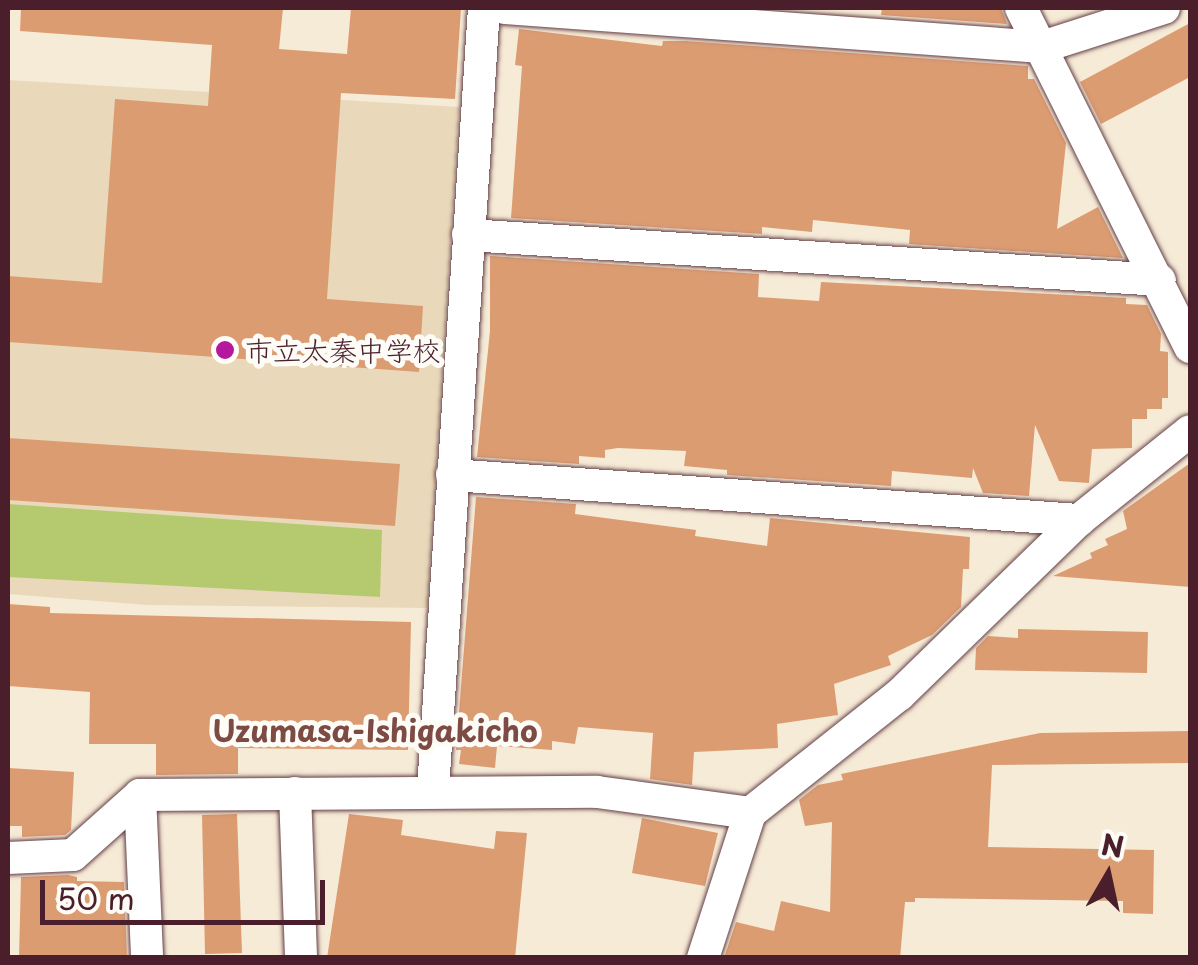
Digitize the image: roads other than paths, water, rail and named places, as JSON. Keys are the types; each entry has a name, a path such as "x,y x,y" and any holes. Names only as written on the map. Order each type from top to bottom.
{"street":[{"path":"433,790 484,8"},
{"path":"505,8 1042,47 1164,8"},
{"path":"1021,8 1160,280 1190,348"},
{"path":"468,235 1160,280"},
{"path":"703,958 750,813 899,695 1079,520 1190,430"},
{"path":"452,475 1079,520"},
{"path":"8,858 73,855 140,795 433,790 597,792 750,813"},
{"path":"295,793 301,958"},
{"path":"140,795 147,958"}],"place":[{"name":"市立太秦中学校","path":"225,350"}],"district":[{"name":"Uzumasa-Ishigakicho","path":"375,730"}]}
